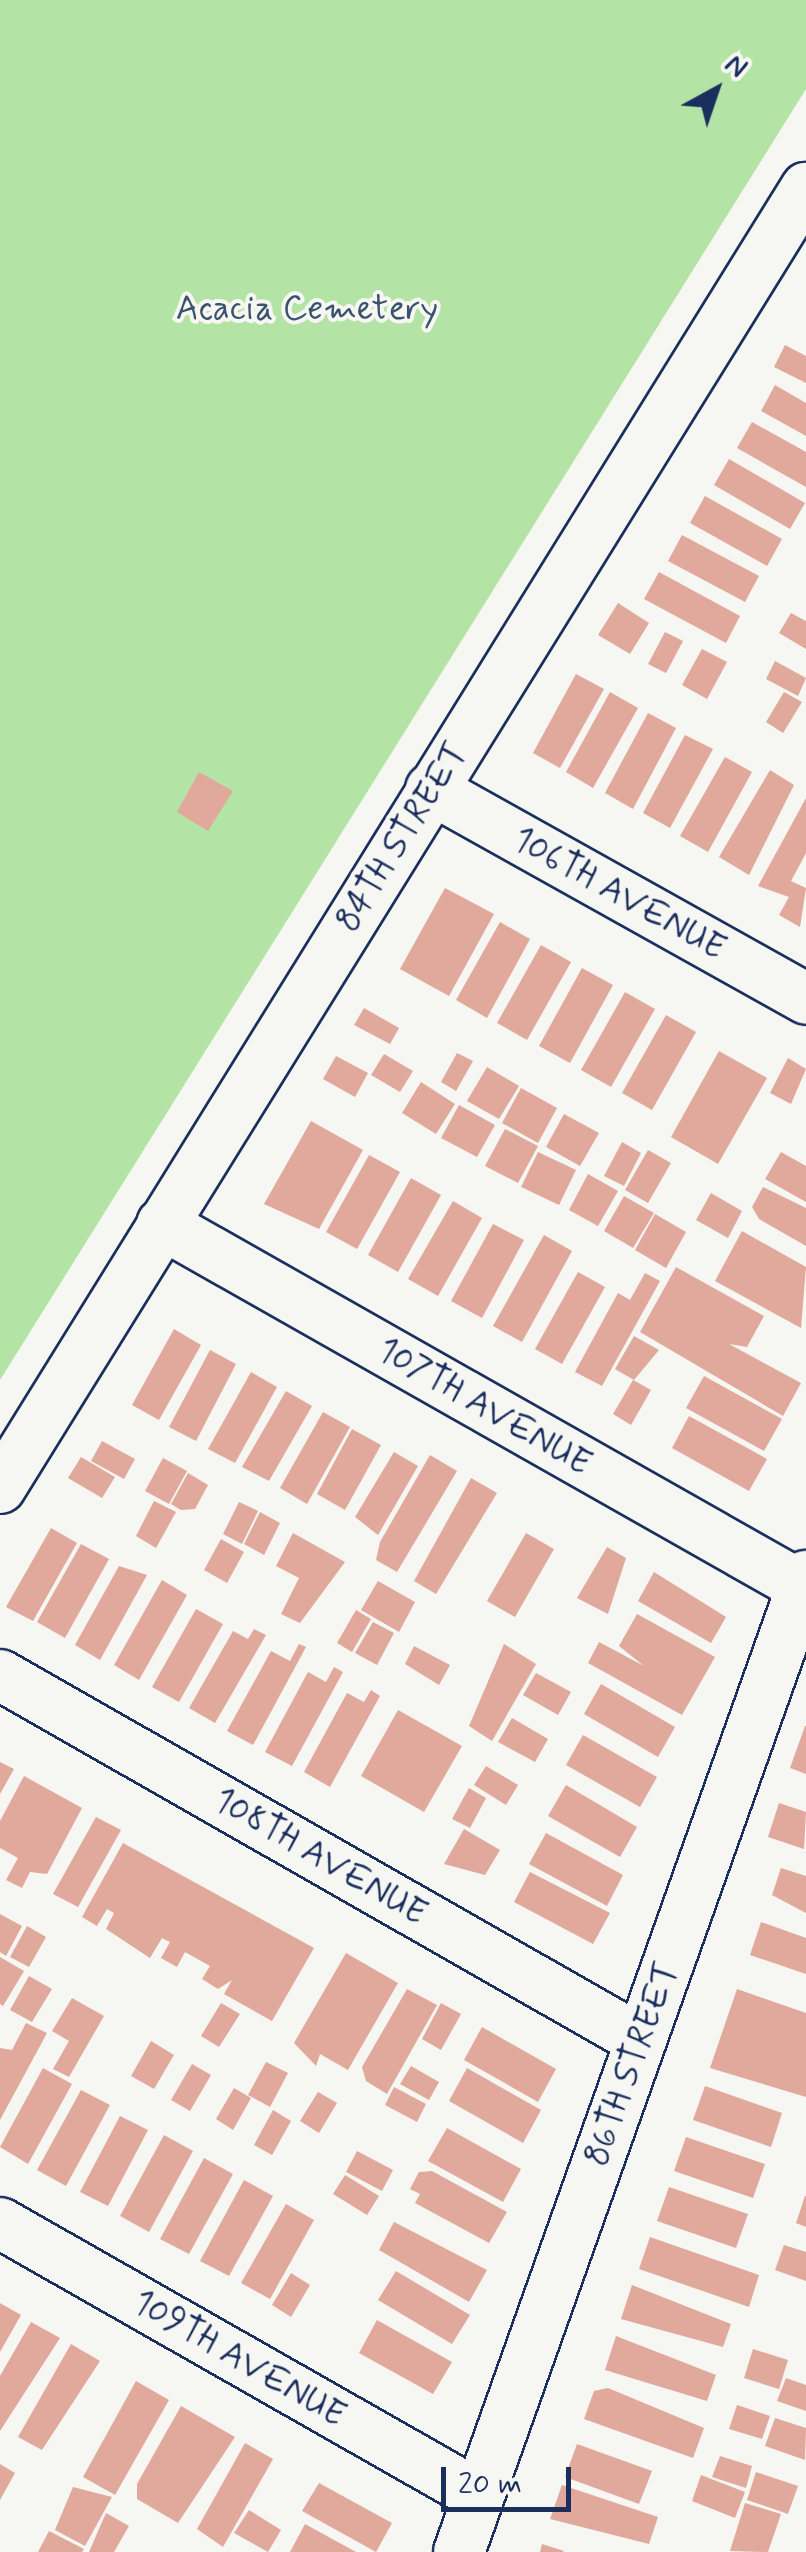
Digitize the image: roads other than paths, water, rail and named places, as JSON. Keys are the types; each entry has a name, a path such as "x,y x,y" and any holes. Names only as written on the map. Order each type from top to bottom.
{"street":[{"name":"84TH STREET","path":"0,1488 806,188"},
{"name":"106TH AVENUE","path":"431,789 806,999"},
{"name":"107TH AVENUE","path":"162,1224 805,1584"},
{"name":"86TH STREET","path":"459,2552 805,1584"},
{"name":"108TH AVENUE","path":"0,1675 640,2040"},
{"name":"109TH AVENUE","path":"0,2223 478,2495"}],"park label":[{"name":"Acacia Cemetery","path":"307,309"}]}
